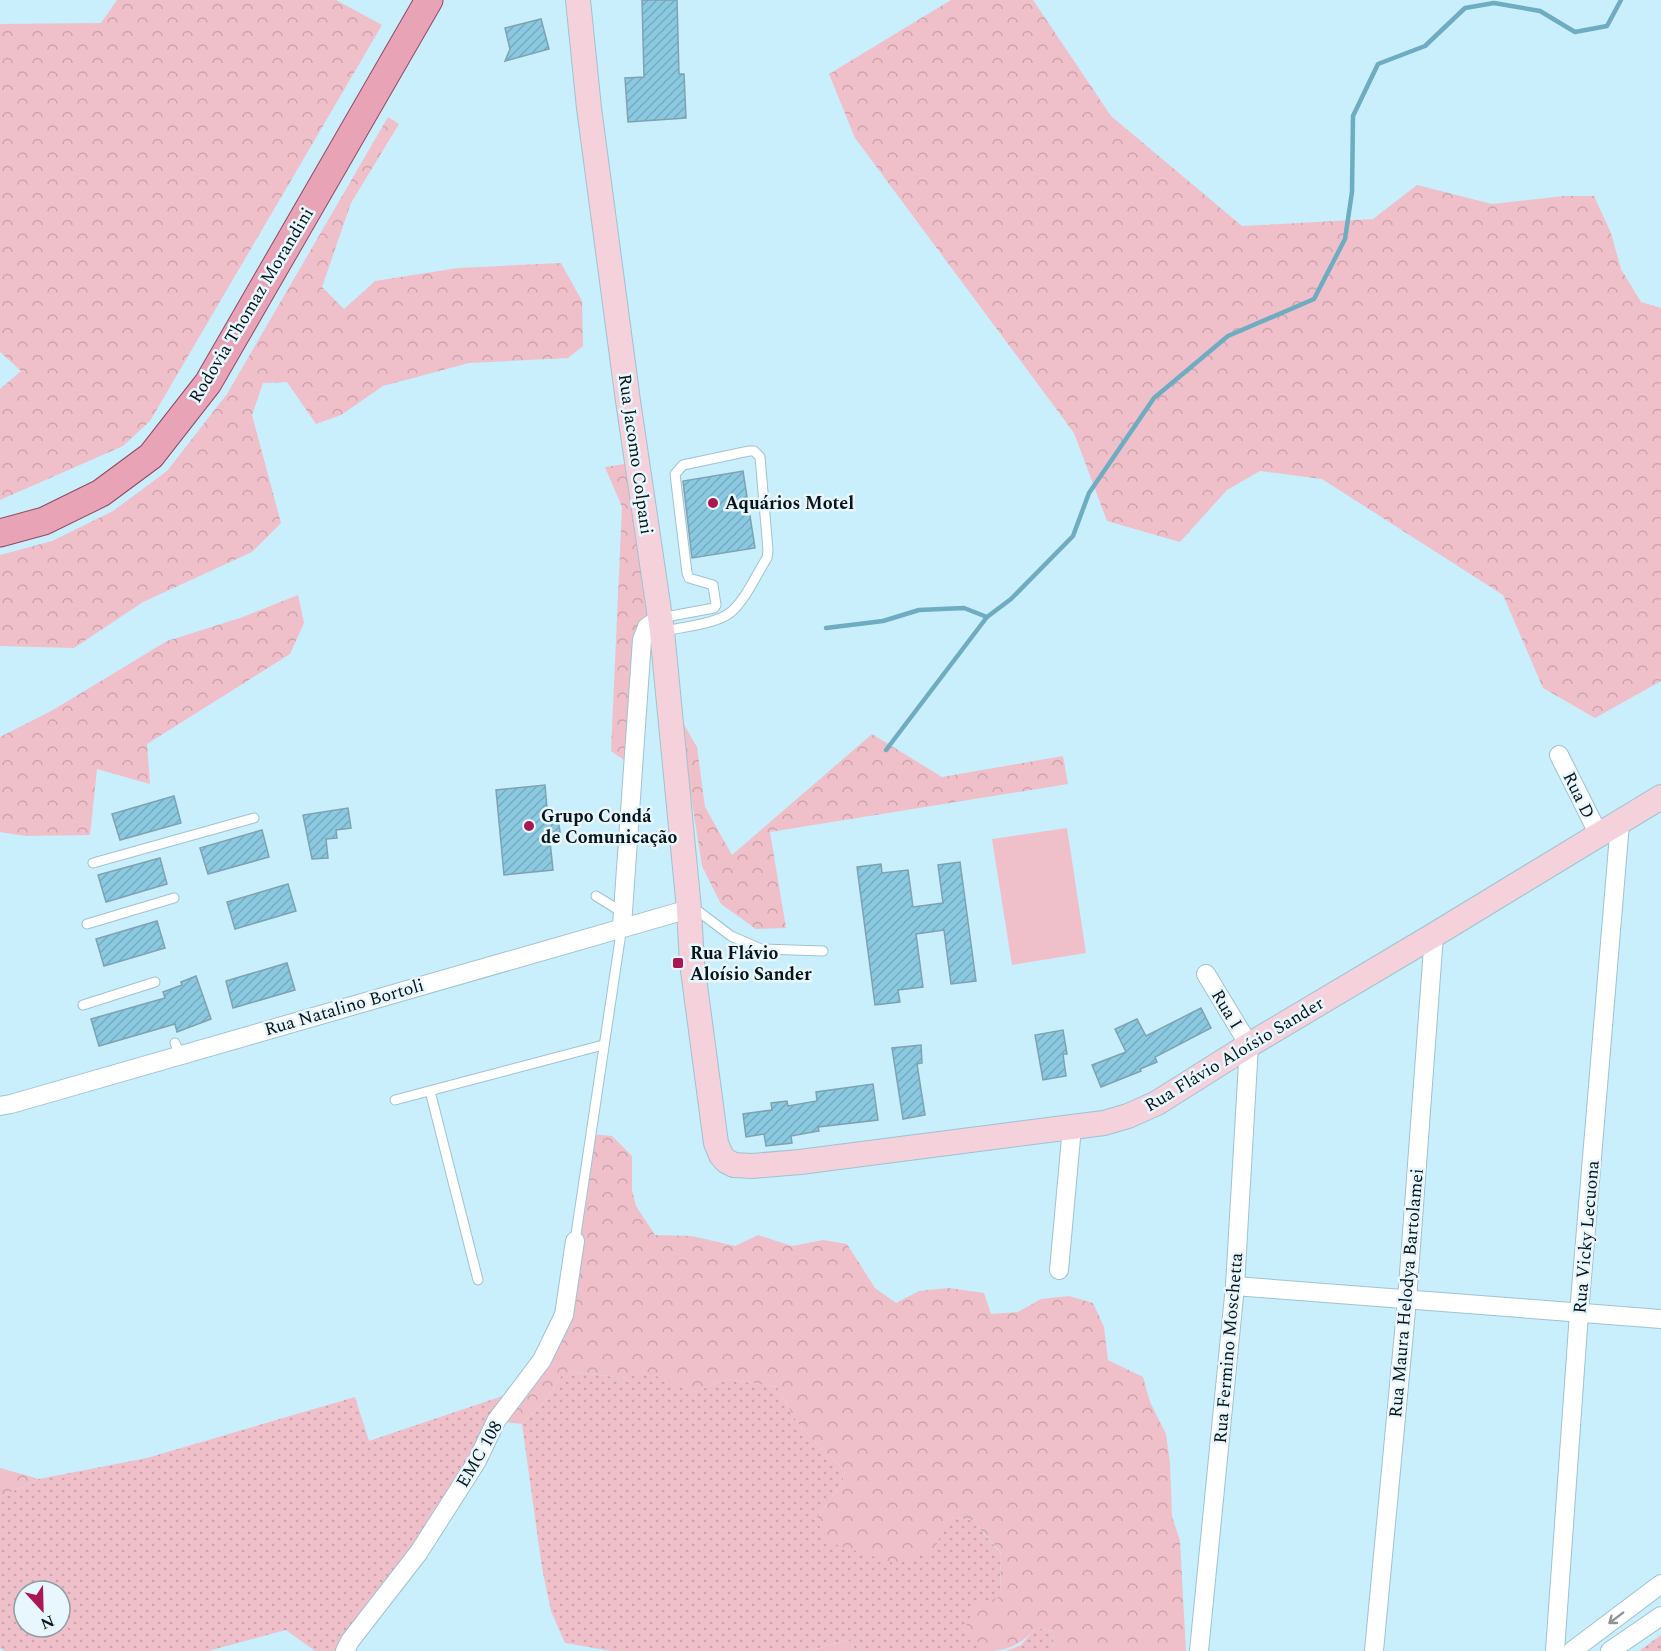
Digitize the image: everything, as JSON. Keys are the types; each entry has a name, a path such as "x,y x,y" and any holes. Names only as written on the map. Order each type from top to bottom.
{"main road":[{"name":"Rodovia Thomaz Morandini","path":"0,533 44,521 101,493 151,456 208,383 429,0"}],"street":[{"name":"Rua Jacomo Colpani","path":"578,0 589,108 627,394 661,624 689,909"},
{"path":"622,920 642,640 647,627 661,624"},
{"name":"Rua D","path":"1560,755 1599,835"},
{"name":"Rua Flávio Aloísio Sander","path":"689,909 692,963 716,1143 721,1155 734,1165 752,1166 800,1162 1072,1127 1128,1116 1157,1103 1249,1045 1661,797"},
{"name":"Rua Vicky Lecuona","path":"1555,1651 1620,823"},
{"name":"Rua Natalino Bortoli","path":"0,1106 178,1049 622,920 689,909"},
{"name":"Rua Maura Helodya Bartolamei","path":"1374,1651 1407,1300 1434,935"},
{"name":"Rua I","path":"1206,974 1249,1045"},
{"name":"Rua Fermino Moschetta","path":"1200,1651 1235,1286 1249,1045"},
{"path":"1059,1270 1072,1127"},
{"name":"EMC 108","path":"345,1651 350,1641 419,1552 477,1461 496,1421 542,1360 564,1315 575,1241"},
{"path":"1235,1286 1661,1319"},
{"path":"1572,1651 1661,1584"},
{"path":"1610,1651 1661,1616"}],"lane":[{"path":"749,451 754,452 760,457 767,558 730,614 721,618 661,624 714,608 716,605 713,585 690,578 687,573 675,474 683,465 749,451"},
{"path":"93,863 254,818"},
{"path":"575,1241 622,920 596,896"},
{"path":"87,924 174,898"},
{"path":"689,909 698,911 730,936 761,949 824,951"},
{"path":"82,1005 155,982"},
{"path":"395,1100 603,1045"},
{"path":"430,1091 478,1280"}],"green space":[{"path":"117,0 336,0 382,25 150,421 123,446 0,500 0,389 21,371 0,352 0,24 101,23"},
{"path":"951,0 1033,0 1111,116 1242,226 1373,219 1417,185 1492,204 1564,196 1594,196 1611,233 1621,269 1641,302 1661,308 1661,681 1595,718 1543,688 1503,595 1322,479 1260,471 1227,490 1180,542 1107,521 1074,433 855,138 829,74"},
{"path":"388,117 399,124 351,203 322,287 344,309 375,281 458,268 561,263 582,301 583,346 568,358 469,363 383,386 341,415 316,424 287,382 263,383 252,415 281,523 252,552 143,602 74,648 0,646 0,555 52,541 113,511 167,471 227,394"},
{"path":"637,462 660,618 647,627 634,767 611,751 622,507 605,467"},
{"path":"298,595 304,623 290,654 147,744 150,784 97,769 90,835 26,836 0,832 0,737 53,710 167,641 240,618"},
{"path":"678,714 697,747 705,807 732,855 872,734 942,777 1063,756 1068,784 770,832 786,928 756,929 721,904 702,866"},
{"path":"1067,828 1086,953 1012,965 992,839"},
{"path":"591,1134 612,1136 632,1156 632,1190 636,1206 655,1235 692,1236 735,1246 758,1235 792,1246 823,1240 847,1244 875,1288 896,1303 919,1291 949,1288 984,1293 991,1314 1018,1312 1041,1299 1069,1296 1093,1303 1104,1327 1108,1360 1143,1377 1150,1402 1166,1434 1170,1463 1172,1516 1180,1541 1186,1651 1054,1651 1053,1631 1036,1628 1022,1641 1011,1647 991,1651 964,1630 977,1604 1000,1597 1001,1553 972,1520 949,1517 934,1550 897,1564 831,1543 815,1520 842,1483 845,1471 797,1422 777,1387 728,1379 695,1392 644,1371 625,1378 564,1371 547,1399 522,1424 496,1421 564,1315"},
{"path":"644,1370 695,1392 728,1379 777,1387 797,1422 845,1471 842,1483 815,1520 933,1550 949,1517 972,1520 1001,1554 1000,1598 964,1630 992,1651 857,1651 848,1640 808,1651 612,1651 565,1643 551,1611 542,1568 522,1424 547,1399 564,1371 625,1378"},
{"path":"520,1390 345,1651 315,1651 286,1630 208,1651 5,1651 0,1648 0,1497 39,1479 147,1458 355,1397 369,1441"},
{"path":"0,1468 39,1479 0,1497"},
{"path":"1036,1628 1053,1631 1054,1651 1006,1651 1021,1645"},
{"path":"1661,1635 1661,1651 1639,1651"},
{"path":"848,1640 857,1651 808,1651"}],"building":[{"path":"642,0 677,0 679,74 684,74 686,118 628,122 625,78 644,77"},
{"path":"541,19 549,49 505,61 510,49 505,28"},
{"path":"743,471 755,548 692,558 683,481"},
{"name":"Grupo Condá de Comunicação","path":"545,785 548,820 558,819 560,832 549,832 553,870 504,875 496,790"},
{"path":"174,796 181,823 120,840 112,814"},
{"path":"348,808 351,828 336,830 337,838 326,839 328,858 312,859 303,815"},
{"path":"262,830 269,857 208,874 200,848"},
{"path":"160,858 167,884 106,902 98,875"},
{"path":"960,862 976,981 951,984 944,930 916,934 923,987 898,990 900,1002 875,1005 857,867 881,864 882,873 908,870 913,907 943,903 938,865"},
{"path":"288,884 296,911 235,929 227,902"},
{"path":"157,921 165,948 104,966 96,939"},
{"path":"287,963 295,990 233,1008 226,981"},
{"path":"196,976 211,1019 177,1032 175,1024 99,1046 91,1019 165,998 163,992 182,985 181,982"},
{"path":"1201,1008 1211,1028 1155,1057 1157,1062 1140,1069 1141,1071 1101,1087 1092,1065 1126,1052 1115,1029 1137,1019 1146,1036"},
{"path":"1063,1030 1067,1054 1063,1054 1066,1076 1043,1080 1035,1035"},
{"path":"921,1045 922,1063 917,1064 925,1115 903,1119 892,1048"},
{"path":"873,1084 878,1120 818,1127 819,1131 791,1136 792,1143 766,1146 764,1134 746,1137 743,1114 772,1110 771,1103 787,1101 788,1106 817,1101 816,1092"}],"waterway":[{"path":"886,750 987,617 1011,599 1073,536 1089,493 1154,398 1228,336 1314,299 1345,239 1352,192 1353,116 1378,64 1425,46 1465,8 1494,3 1540,11 1575,32 1607,26 1621,0"},
{"path":"826,628 883,621 919,610 964,608 987,617"}],"place":[{"name":"Aquários Motel","path":"713,503"},
{"name":"Grupo Condá de Comunicação","path":"529,826"},
{"name":"Rua Flávio Aloísio Sander","path":"678,963"}]}
